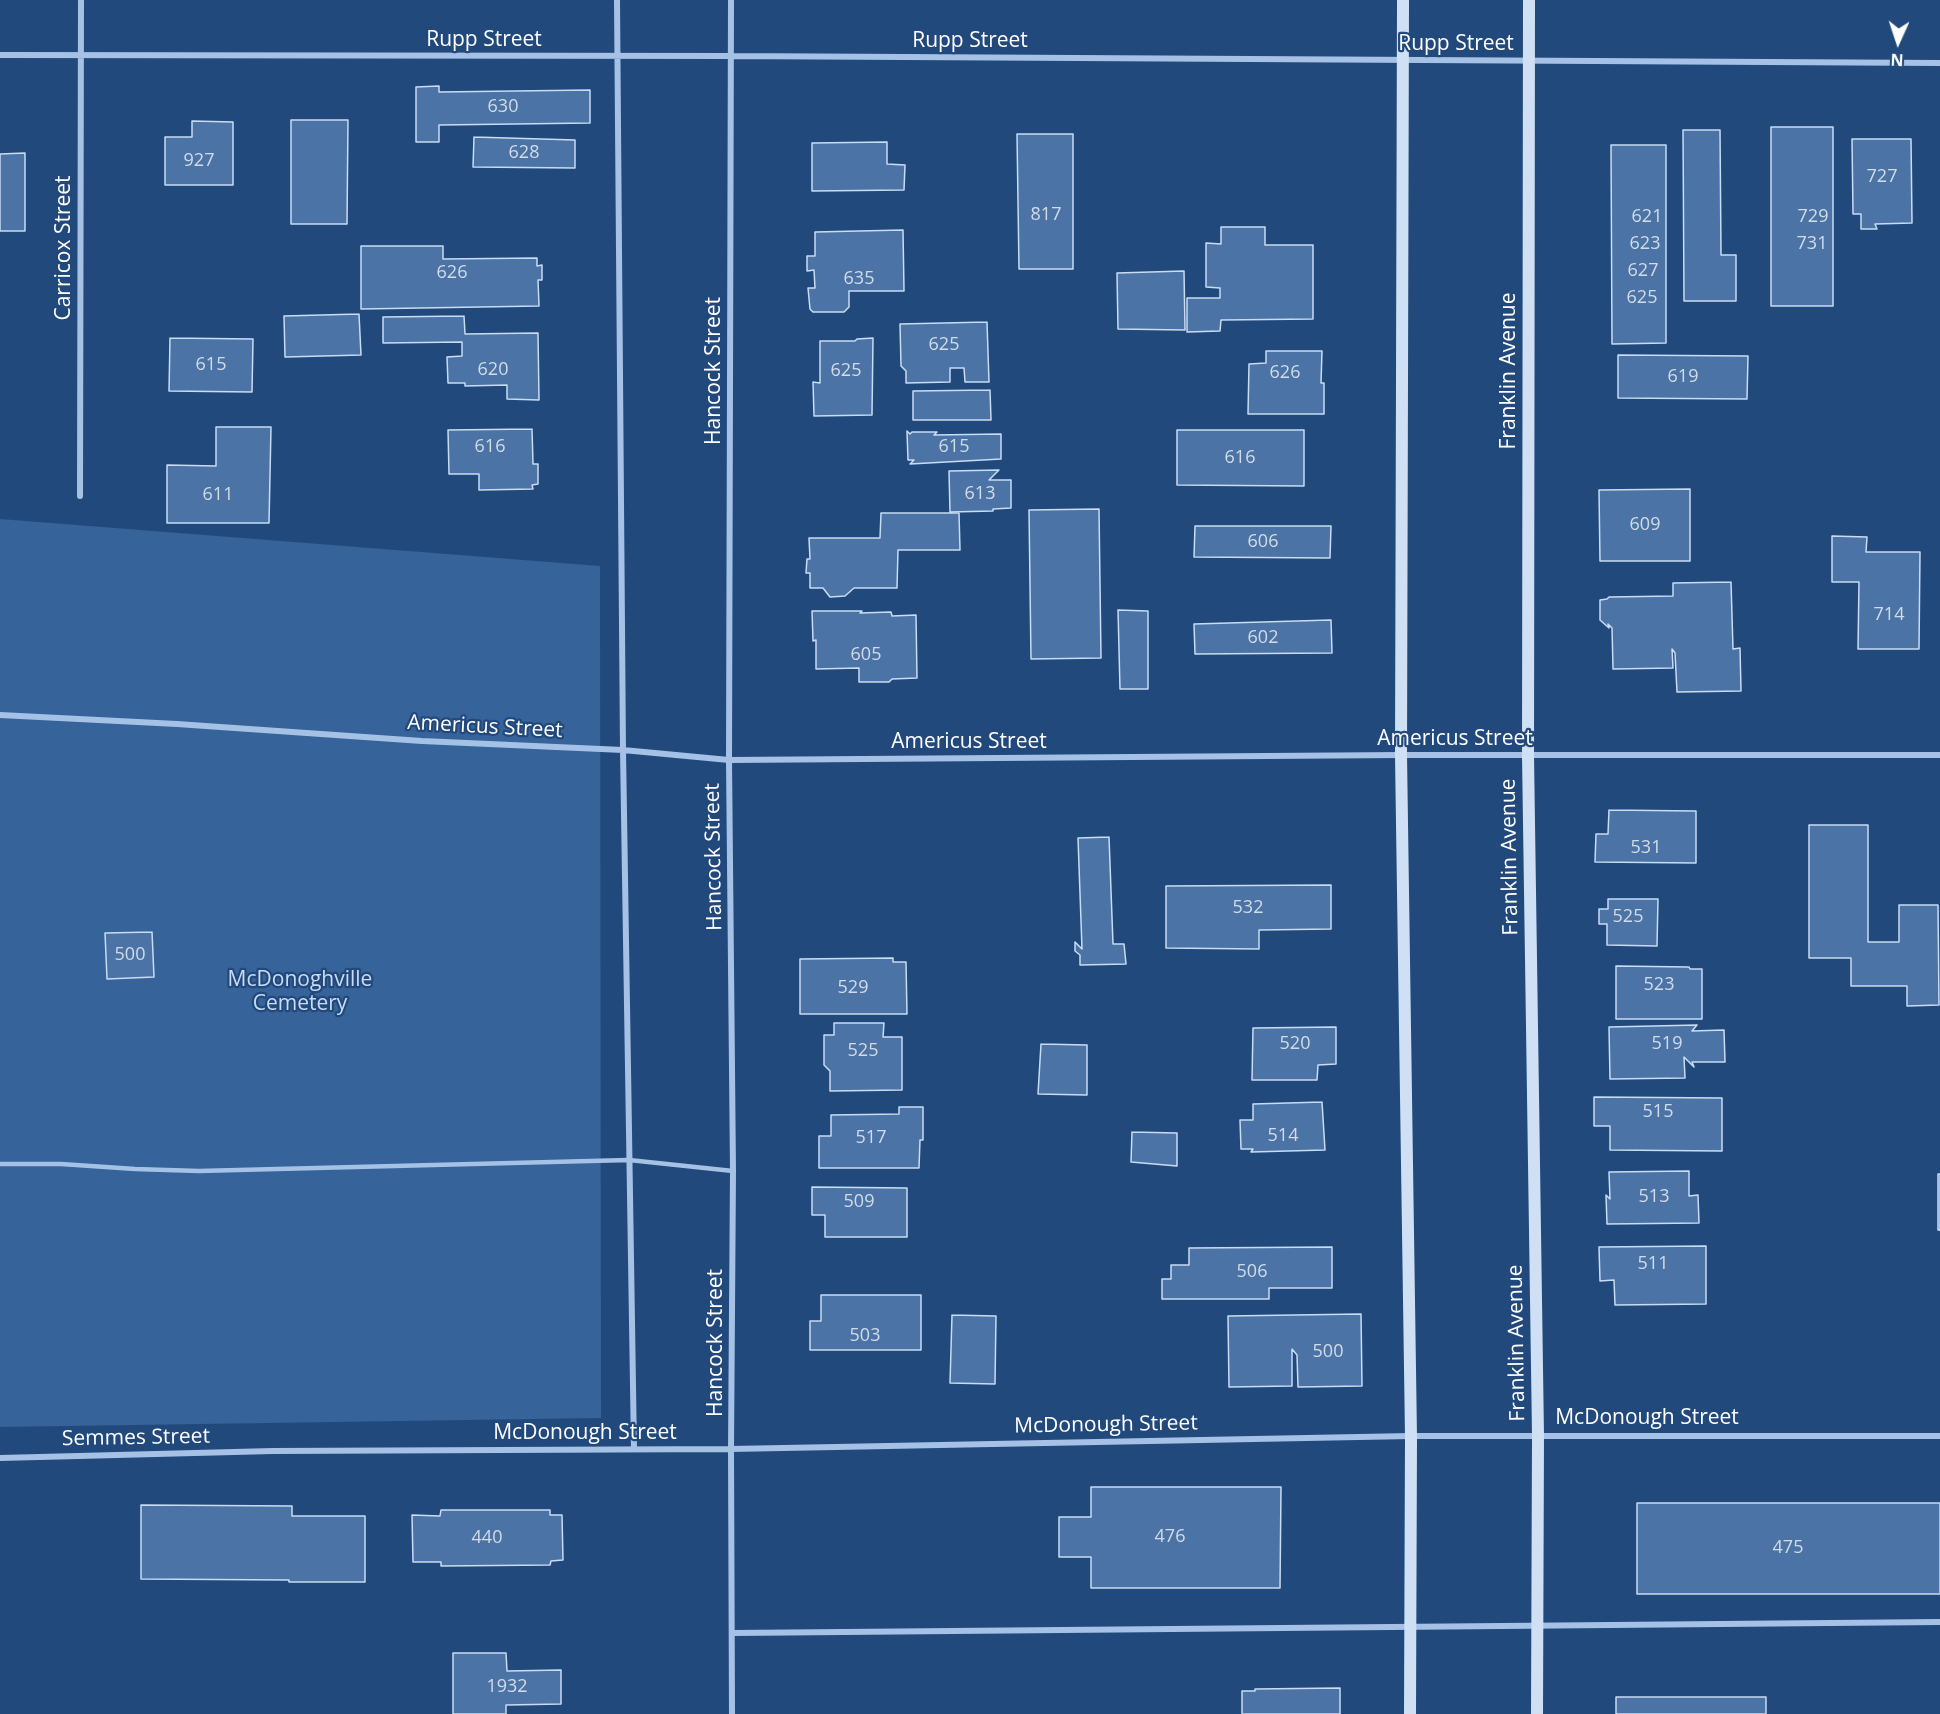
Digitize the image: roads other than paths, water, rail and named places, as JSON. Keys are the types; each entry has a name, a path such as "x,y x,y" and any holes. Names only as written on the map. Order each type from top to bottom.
{"main road":[{"path":"1403,0 1401,755 1411,1436 1410,1714"},
{"name":"Franklin Avenue","path":"1529,0 1528,755 1538,1435 1537,1714"}],"street":[{"name":"Carricox Street","path":"80,496 81,0"},
{"path":"618,0 623,750 634,1449"},
{"name":"Hancock Street","path":"730,0 729,760 733,1171 732,1714"},
{"name":"Rupp Street","path":"0,55 731,56 1940,63"},
{"name":"Americus Street","path":"0,715 177,724 422,741 623,750 729,760 1401,755 1940,755"},
{"name":"McDonough Street","path":"273,1451 731,1449 1411,1436 1940,1436"},
{"name":"Semmes Street","path":"0,1458 273,1451"},
{"path":"733,1633 1940,1622"}],"lane":[{"path":"0,1164 62,1164 199,1171 629,1160 733,1171"}],"park label":[{"name":"McDonoghville Cemetery","path":"300,992"}]}
